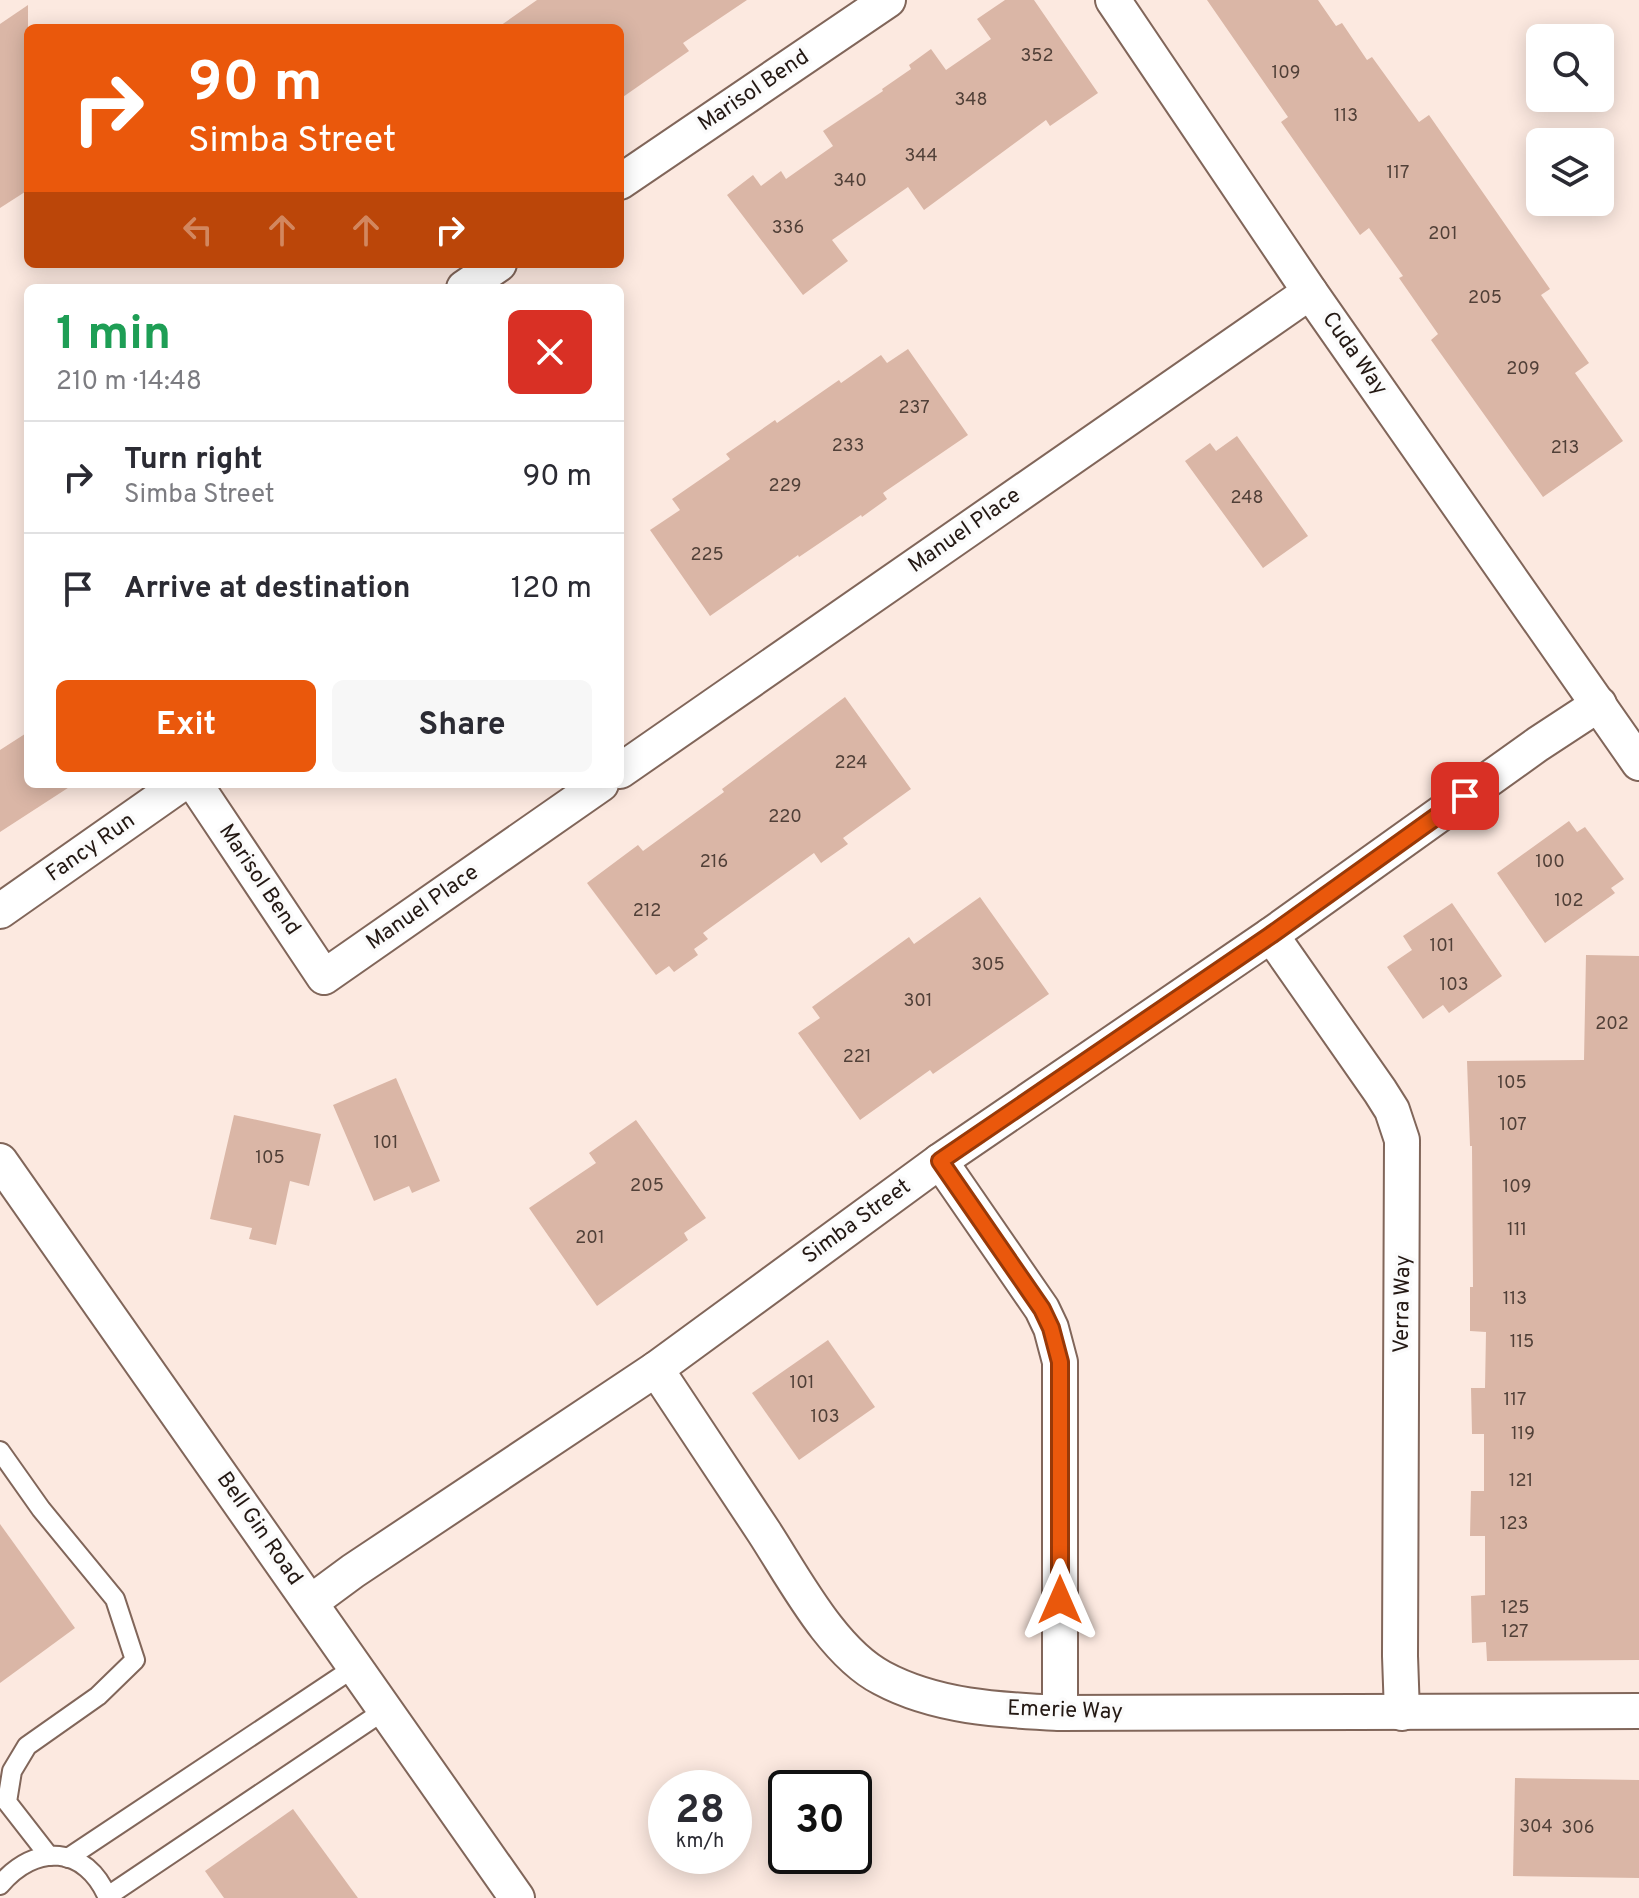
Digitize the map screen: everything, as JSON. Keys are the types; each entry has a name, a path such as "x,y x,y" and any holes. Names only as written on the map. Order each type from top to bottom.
{"street":[{"name":"Marisol Bend","path":"624,179 888,0"},
{"name":"Cuda Way","path":"1113,0 1310,292 1639,763"},
{"path":"470,284 493,268"},
{"name":"Manuel Place","path":"624,768 1310,292"},
{"name":"Simba Street","path":"311,1602 656,1369 940,1161 1271,935 1538,744 1599,704"},
{"name":"Fancy Run","path":"0,911 175,788"},
{"name":"Marisol Bend","path":"198,788 324,977"},
{"name":"Manuel Place","path":"324,977 595,788"},
{"name":"Verra Way","path":"1271,935 1380,1091 1392,1110 1402,1140 1402,1713"},
{"name":"Bell Gin Road","path":"0,1161 517,1898"},
{"path":"940,1161 1042,1309 1051,1328 1060,1362 1060,1713"},
{"name":"Emerie Way","path":"656,1369 814,1609 846,1650 878,1677 920,1696 997,1709 1060,1713 1639,1711"}],"lane":[{"path":"0,1451 41,1509 115,1599 135,1660 98,1696 27,1746 6,1772 4,1804 49,1856"},
{"path":"68,1858 355,1667"},
{"path":"0,1885 12,1870 29,1860 49,1856 68,1858 85,1866 99,1879 108,1897 385,1710"}],"building":[{"path":"537,0 747,0 683,43 689,51 624,96 624,24 503,24"},
{"path":"1005,0 1034,0 1098,93 1050,126 1046,120 924,210 908,187 832,240 848,261 803,295 727,195 753,175 761,186 781,171 786,179 833,146 823,131 883,91 911,69 909,65 931,49 946,70 991,39 977,19"},
{"path":"1207,0 1318,0 1336,26 1342,23 1367,60 1372,57 1419,122 1429,115 1550,289 1541,295 1589,363 1575,373 1623,441 1543,497 1431,340 1438,334 1399,278 1403,276 1369,228 1360,235 1281,122 1288,117"},
{"path":"28,5 28,24 24,24 24,193 0,208 0,24"},
{"path":"908,349 968,435 883,493 887,499 862,517 798,555 710,616 650,530 680,510 672,499 730,459 726,454 775,420 777,423 881,355 887,363"},
{"path":"1237,436 1308,536 1263,568 1185,461 1210,443 1216,451"},
{"path":"845,697 911,789 843,838 848,844 821,863 814,853 703,933 708,939 694,949 698,955 674,972 669,966 656,975 587,883 638,845 643,851"},
{"path":"24,735 24,788 68,788 0,832 0,750"},
{"path":"1569,821 1577,832 1585,827 1624,879 1611,888 1615,893 1545,943 1497,873"},
{"path":"980,897 1049,994 933,1074 930,1070 860,1120 798,1033 820,1018 812,1007 909,937 914,944"},
{"path":"1452,903 1502,976 1449,1013 1443,1005 1423,1019 1387,967 1412,950 1403,936"},
{"path":"1586,955 1639,956 1639,1660 1487,1661 1486,1642 1472,1643 1471,1596 1485,1595 1485,1536 1470,1536 1471,1491 1484,1491 1484,1434 1472,1434 1471,1388 1485,1388 1486,1332 1470,1331 1470,1287 1473,1287 1472,1146 1467,1061 1584,1060"},
{"path":"396,1078 440,1181 412,1193 409,1186 374,1201 333,1105"},
{"path":"234,1115 321,1134 309,1186 290,1181 276,1245 249,1239 252,1228 210,1219"},
{"path":"636,1120 706,1218 684,1233 688,1240 597,1306 529,1208 596,1163 589,1153"},
{"path":"828,1340 875,1407 799,1460 752,1393"},
{"path":"0,1524 75,1628 0,1683"},
{"path":"1515,1778 1639,1780 1639,1878 1513,1876"},
{"path":"293,1809 358,1898 224,1898 205,1871"}],"route":[{"path":"1060,1600 1060,1362 1051,1328 1042,1309 940,1161 1271,935 1465,796"}]}
